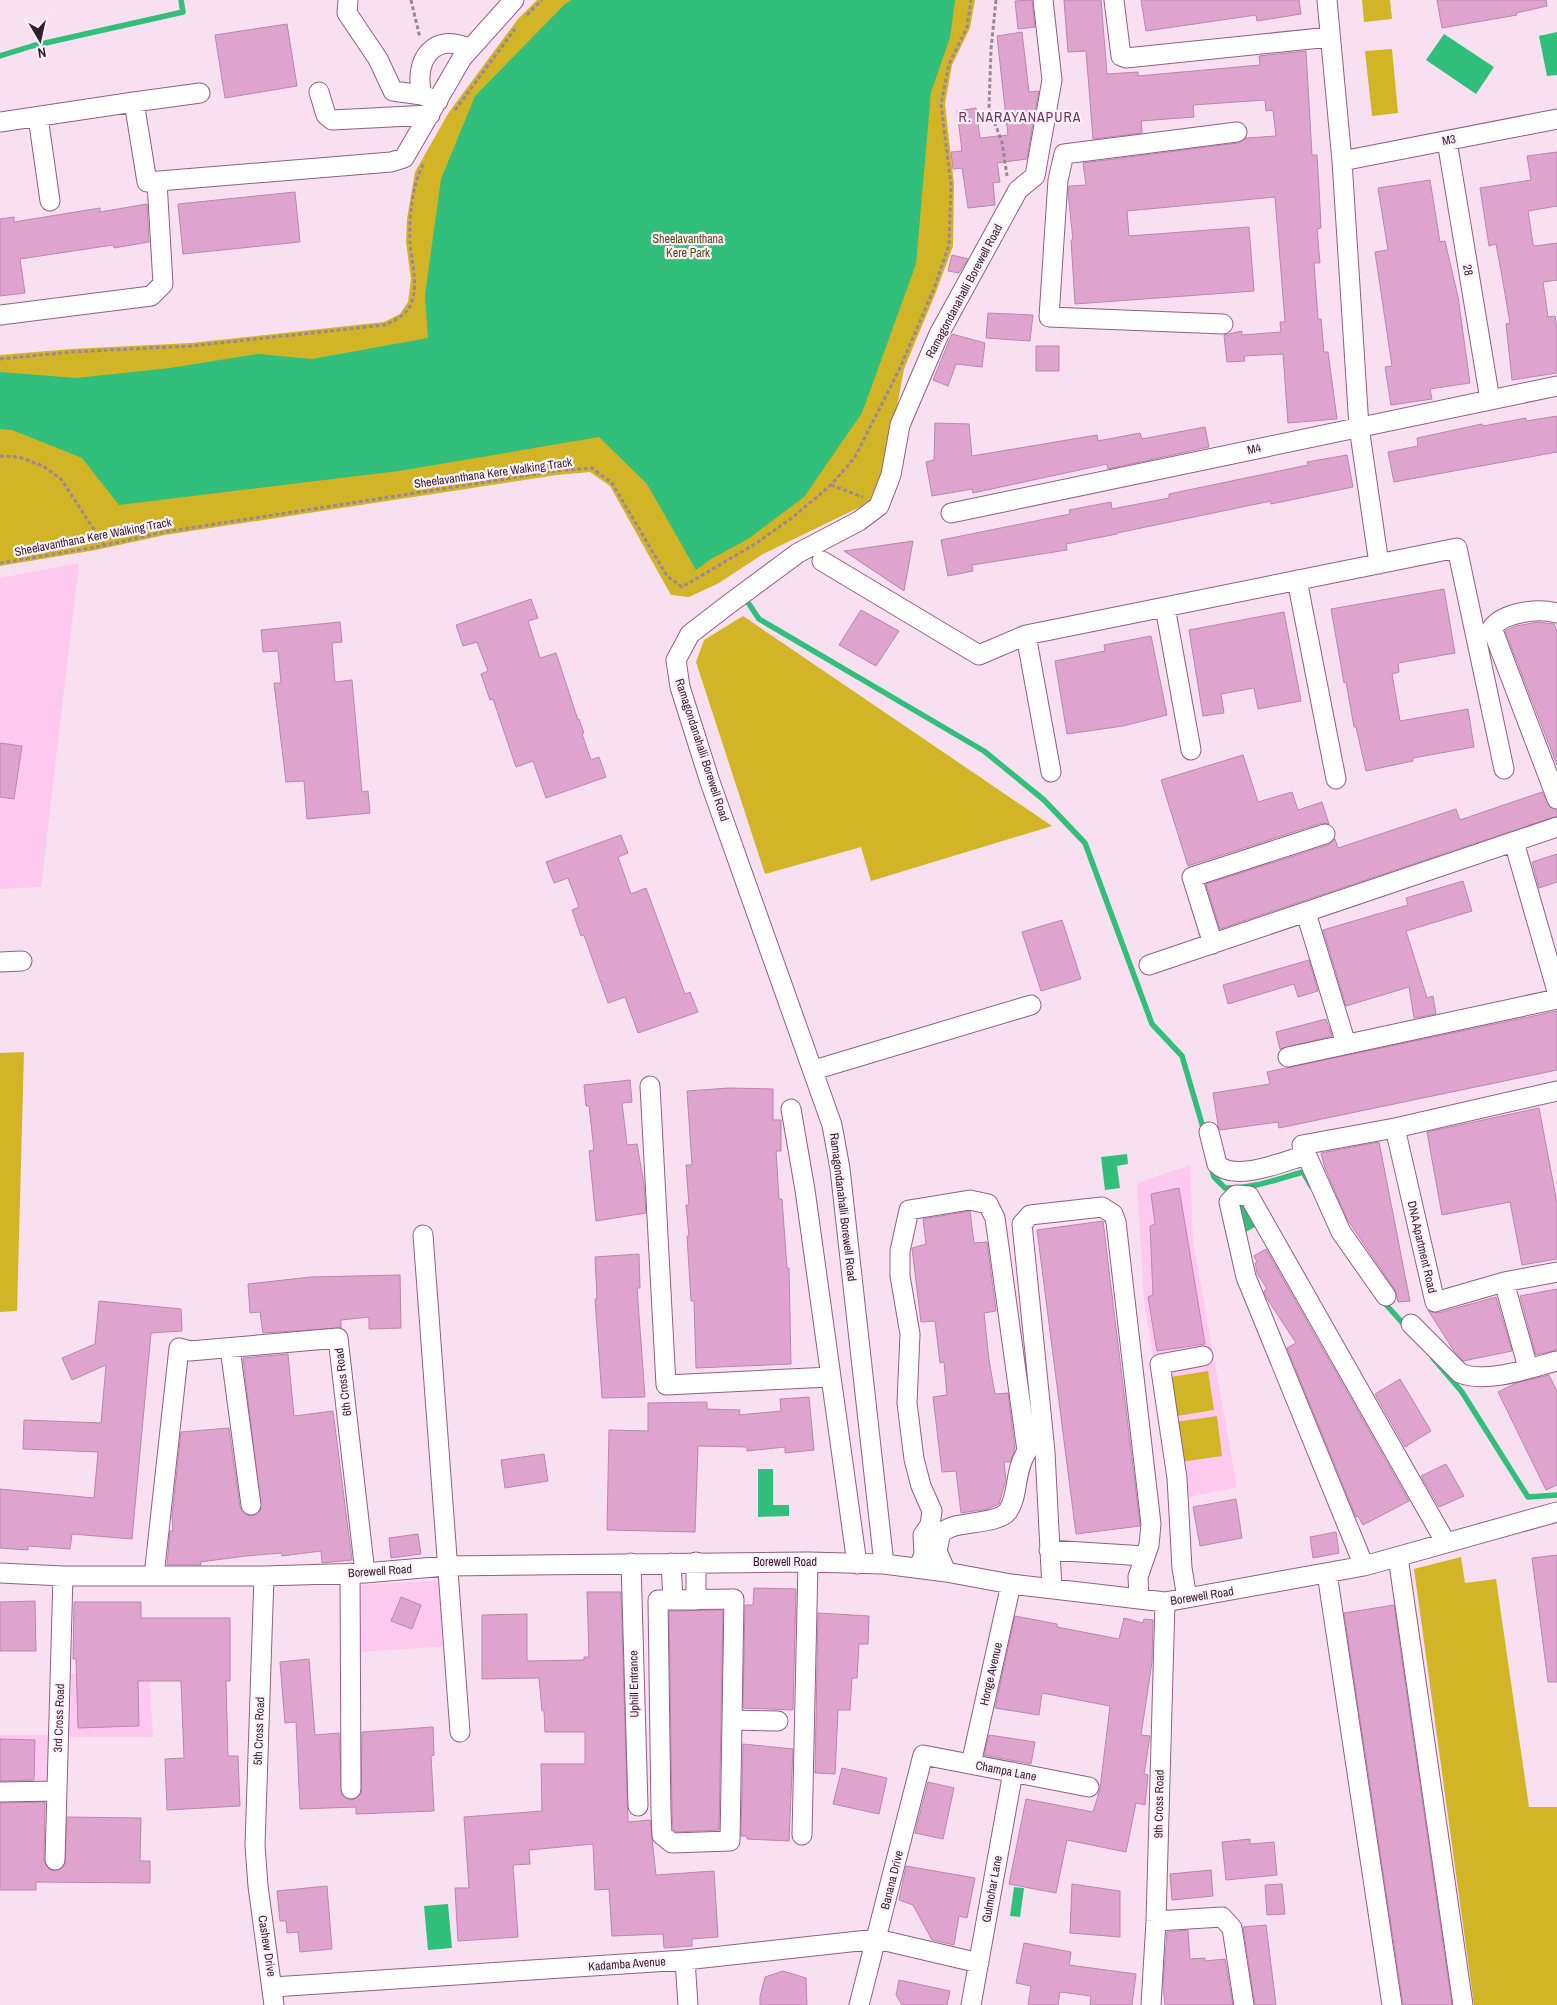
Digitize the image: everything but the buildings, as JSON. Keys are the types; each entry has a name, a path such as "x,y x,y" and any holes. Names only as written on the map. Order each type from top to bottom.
{"street":[{"path":"348,0 347,13 378,59 392,91 430,104"},
{"path":"134,102 147,182 391,162 404,158 430,104 462,58 514,0"},
{"path":"1044,0 1052,80 1035,176 1058,180"},
{"path":"1114,0 1121,56 1126,58 1330,37"},
{"path":"1327,0 1342,161 1359,427 1379,564"},
{"path":"430,104 418,81 419,67 425,56 439,45 453,42 470,49"},
{"path":"0,122 200,92"},
{"path":"319,92 326,115 332,120 430,104"},
{"path":"38,117 50,201"},
{"name":"M3","path":"1342,161 1557,119"},
{"path":"1224,324 1049,317 1058,180 1064,154 1236,132"},
{"name":"28","path":"1447,141 1490,400"},
{"name":"Ramagondanahalli Borewell Road","path":"884,1564 840,1169 832,1125 710,782 680,687 676,660 690,634 729,604 798,553 859,521 879,506 892,475 900,425 939,334 1018,190 1035,176"},
{"path":"0,315 151,296 163,284 156,182"},
{"name":"M4","path":"951,513 1557,386"},
{"path":"822,561 979,655 1026,635 1457,548 1504,769"},
{"path":"1297,580 1336,779"},
{"path":"1165,607 1191,750"},
{"path":"1557,613 1538,610 1498,620 1492,628 1557,799"},
{"path":"1026,635 1050,772"},
{"path":"1149,965 1557,827"},
{"path":"1213,944 1192,877 1325,834"},
{"path":"1514,842 1557,991"},
{"path":"1306,913 1346,1044"},
{"path":"0,962 22,962"},
{"path":"1288,1057 1557,999"},
{"path":"814,1070 1031,1005"},
{"path":"650,1086 666,1385 830,1377"},
{"path":"1386,1296 1341,1232 1302,1145 1395,1128 1557,1091"},
{"path":"791,1109 805,1190 857,1564"},
{"name":"DNA Apartment Road","path":"1395,1128 1435,1302 1504,1282 1557,1272"},
{"path":"1209,1132 1218,1164 1230,1171 1245,1172 1306,1155"},
{"path":"1364,1566 1246,1277 1229,1202 1236,1195 1249,1196 1446,1543"},
{"path":"946,1572 937,1551 941,1532 952,1526 1000,1516 1008,1512 1015,1494 1019,1463 1027,1451 995,1218 988,1204 970,1200 909,1210 900,1251 900,1276 910,1334 907,1403 914,1459 920,1486 932,1510 952,1526"},
{"path":"1052,1588 1045,1452 1022,1224 1030,1215 1102,1206 1113,1214 1116,1222 1150,1524 1149,1545 1138,1577 1139,1599"},
{"path":"423,1235 446,1566 460,1732"},
{"path":"1504,1282 1528,1368"},
{"path":"1411,1324 1460,1373 1469,1377 1479,1377 1557,1361"},
{"name":"6th Cross Road","path":"154,1576 179,1348 190,1352 338,1338 358,1573"},
{"path":"230,1348 250,1505"},
{"path":"1186,1598 1182,1568 1177,1478 1160,1364 1203,1356"},
{"path":"918,1568 924,1555 923,1535 930,1525 932,1510"},
{"name":"Borewell Road","path":"0,1573 63,1576 264,1576 358,1573 446,1566 808,1562 884,1564 946,1572 1011,1584 1165,1602 1364,1566 1554,1513"},
{"path":"1049,1550 1145,1556"},
{"path":"1398,1557 1463,2005"},
{"path":"696,1562 696,1600"},
{"path":"802,1835 808,1562"},
{"name":"Uphill Entrance","path":"631,1563 638,1806"},
{"path":"671,1563 673,1600"},
{"path":"351,1789 358,1573"},
{"path":"1327,1573 1392,2005"},
{"name":"3rd Cross Road","path":"55,1860 63,1576"},
{"name":"5th Cross Road","path":"258,1886 254,1845 264,1576"},
{"name":"Honge Avenue","path":"971,1764 1011,1584"},
{"path":"734,1599 730,1841 672,1843 662,1835 658,1600 696,1600 734,1599"},
{"name":"9th Cross Road","path":"1151,2005 1156,1920 1165,1602"},
{"path":"732,1720 778,1721"},
{"name":"Champa Lane","path":"923,1755 1089,1786"},
{"name":"Banana Drive","path":"859,2005 923,1755"},
{"name":"Gulmohar Lane","path":"971,2005 1013,1772"},
{"path":"0,1792 57,1792"},
{"name":"Cashew Drive","path":"258,1886 274,1996"},
{"path":"1156,1920 1222,1917 1229,1922 1232,1928 1244,2005"},
{"name":"Kadamba Avenue","path":"274,1996 685,1960 877,1939 979,1963"},
{"path":"685,1960 688,2005"}],"path":[{"path":"410,0 425,56"},
{"path":"452,114 520,21 542,0"},
{"name":"Sheelavanthana Kere Walking Track","path":"0,563 104,545 164,532 556,471 592,468 612,483 667,576 682,587 754,544 793,517 831,485 855,457 900,368 933,291 949,245 951,185 941,104 949,64 967,27 971,0"},
{"path":"996,0 991,48 989,108 1002,142 1008,179 1018,190"},
{"path":"0,359 71,352 191,346 385,325 402,316 412,304 414,280 410,242 411,219 418,173 428,156"},
{"path":"0,456 19,457 43,466 61,479 104,545"},
{"path":"831,485 870,500 879,506"}],"shaded area":[{"name":"Sheelavanthana Kere Park","path":"571,0 955,0 950,38 931,92 916,264 862,413 804,497 748,539 711,559 696,570 647,484 599,437 399,471 119,505 82,458 12,430 0,429 0,372 76,378 170,368 258,354 312,359 428,338 425,295 441,179 475,96"},
{"path":"1557,32 1557,75 1547,76 1539,36"},
{"path":"1444,34 1494,67 1476,94 1426,60"},
{"path":"79,563 41,887 0,889 0,578"},
{"path":"1127,1154 1128,1164 1117,1166 1120,1188 1105,1190 1101,1157"},
{"path":"1190,1165 1193,1241 1237,1487 1176,1500 1144,1301 1137,1183"},
{"path":"1247,1201 1260,1224 1246,1232 1233,1209"},
{"path":"758,1469 773,1469 773,1505 789,1505 789,1516 758,1517"},
{"path":"446,1580 449,1646 361,1652 356,1585"},
{"path":"66,1673 149,1675 153,1737 68,1737"},
{"path":"0,1735 51,1735 53,1812 0,1812"},
{"path":"1014,1887 1024,1888 1020,1917 1010,1916"},
{"path":"448,1904 452,1948 428,1950 424,1906"}],"green space":[{"name":"Sheelavanthana Kere Park","path":"537,0 975,0 970,28 952,65 945,104 954,184 953,246 904,369 883,480 870,500 860,507 763,554 719,583 689,597 671,595 610,486 590,472 557,475 165,535 96,550 0,566 0,355 71,349 191,343 384,322 400,314 408,302 411,279 406,242 407,219 415,172 449,112 518,19"},
{"path":"1362,0 1390,0 1392,19 1364,22"},
{"path":"1392,49 1398,113 1372,116 1365,51"},
{"path":"743,616 1052,826 871,881 861,847 765,874 696,662 704,640"},
{"path":"24,1052 17,1311 0,1312 0,1053"},
{"path":"1208,1371 1214,1410 1177,1416 1171,1377"},
{"path":"1217,1416 1222,1456 1180,1462 1175,1422"},
{"path":"1461,1557 1465,1583 1496,1579 1529,1807 1557,1807 1557,2005 1474,2005 1414,1569"}],"waterway":[{"path":"0,56 32,46 183,12 181,0"},
{"path":"749,604 759,619 984,751 1044,800 1085,843 1152,1024 1182,1056 1204,1131"},
{"path":"1211,1167 1214,1177 1225,1188 1255,1185 1303,1172 1311,1186"},
{"path":"1382,1300 1407,1328"},
{"path":"1433,1358 1462,1392 1528,1497 1557,1495"}],"district":[{"name":"R. NARAYANAPURA","path":"1020,117"}]}
